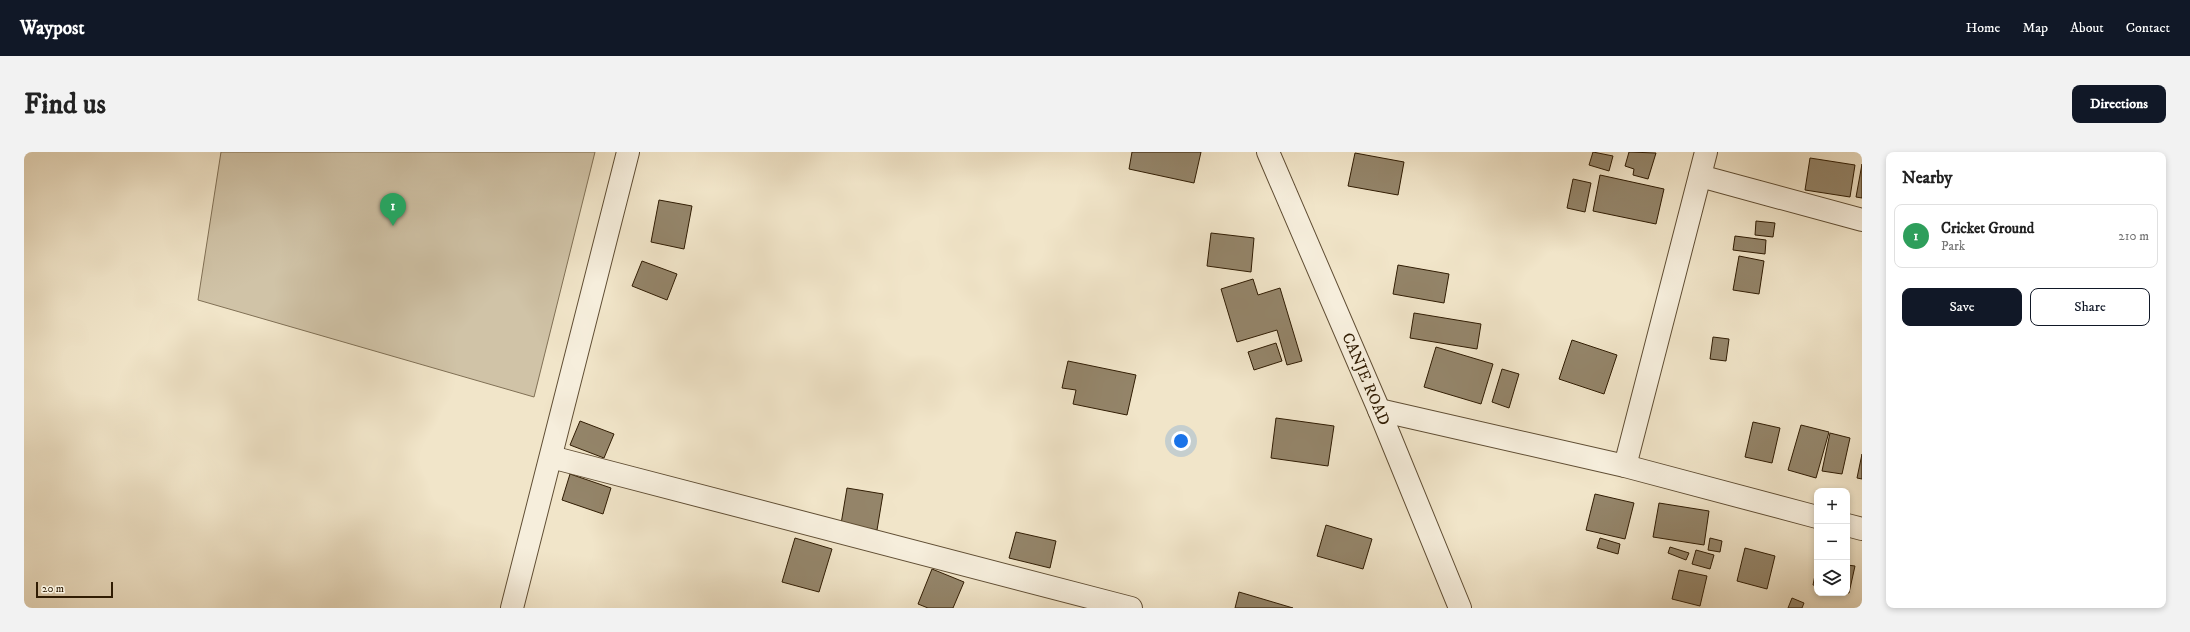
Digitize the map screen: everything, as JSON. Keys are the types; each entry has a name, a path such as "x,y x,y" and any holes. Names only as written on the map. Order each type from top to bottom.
{"street":[{"path":"512,608 628,152"},
{"name":"CANJE ROAD","path":"1268,152 1379,410 1460,608"},
{"path":"1625,466 1706,152"},
{"path":"1700,176 1862,220"},
{"path":"1379,410 1625,466 1814,516"},
{"path":"551,457 1131,608"},
{"path":"1850,526 1862,529"}],"shaded area":[{"path":"221,152 595,152 534,397 198,300"}],"building":[{"path":"1132,152 1201,152 1194,183 1129,169"},
{"path":"1593,152 1613,156 1609,171 1589,165"},
{"path":"1629,152 1656,153 1648,179 1633,175 1634,169 1625,166"},
{"path":"1355,153 1404,162 1398,195 1348,186"},
{"path":"1810,158 1855,165 1850,197 1805,190"},
{"path":"1862,164 1862,198 1856,197"},
{"path":"1600,175 1664,189 1656,224 1593,211"},
{"path":"1573,179 1591,183 1585,212 1567,208"},
{"path":"659,200 692,206 684,249 651,242"},
{"path":"1756,221 1775,223 1773,237 1755,235"},
{"path":"1211,233 1254,238 1251,272 1207,266"},
{"path":"1735,236 1766,240 1765,254 1733,250"},
{"path":"1739,256 1764,261 1759,294 1733,290"},
{"path":"642,261 677,274 667,300 632,286"},
{"path":"1398,265 1449,274 1444,303 1393,294"},
{"path":"1253,279 1258,295 1280,288 1302,361 1287,365 1277,330 1237,342 1221,289"},
{"path":"1414,313 1481,324 1477,349 1410,338"},
{"path":"1713,337 1729,339 1726,361 1710,359"},
{"path":"1572,340 1617,355 1604,394 1559,379"},
{"path":"1276,343 1282,361 1254,370 1248,352"},
{"path":"1436,347 1493,364 1481,404 1424,387"},
{"path":"1068,361 1136,375 1127,415 1073,404 1076,390 1062,388"},
{"path":"1502,369 1519,374 1509,408 1492,402"},
{"path":"1276,418 1334,426 1328,466 1271,458"},
{"path":"580,421 614,434 604,458 570,445"},
{"path":"1753,422 1780,428 1772,463 1745,457"},
{"path":"1801,425 1829,432 1816,478 1788,470"},
{"path":"1830,433 1850,438 1842,474 1822,471"},
{"path":"1862,454 1862,479 1857,478"},
{"path":"570,474 611,488 603,514 562,500"},
{"path":"847,488 883,494 877,530 841,524"},
{"path":"1595,494 1634,503 1625,539 1586,530"},
{"path":"1659,503 1709,511 1704,545 1653,537"},
{"path":"1326,525 1372,539 1363,569 1317,556"},
{"path":"1016,532 1056,541 1050,568 1009,558"},
{"path":"795,538 832,549 819,592 782,582"},
{"path":"1600,538 1620,544 1618,554 1597,548"},
{"path":"1710,538 1722,541 1720,552 1708,550"},
{"path":"1670,547 1689,553 1686,560 1668,553"},
{"path":"1745,548 1775,556 1767,589 1737,581"},
{"path":"1696,550 1714,555 1710,569 1692,564"},
{"path":"1850,565 1855,566 1850,588"},
{"path":"932,569 964,582 953,608 928,608 918,604"},
{"path":"1679,570 1707,576 1700,606 1672,599"},
{"path":"1239,592 1293,608 1235,608"},
{"path":"1792,598 1804,603 1802,608 1788,608"}],"place":[{"name":"Cricket Ground","path":"393,226"}]}
